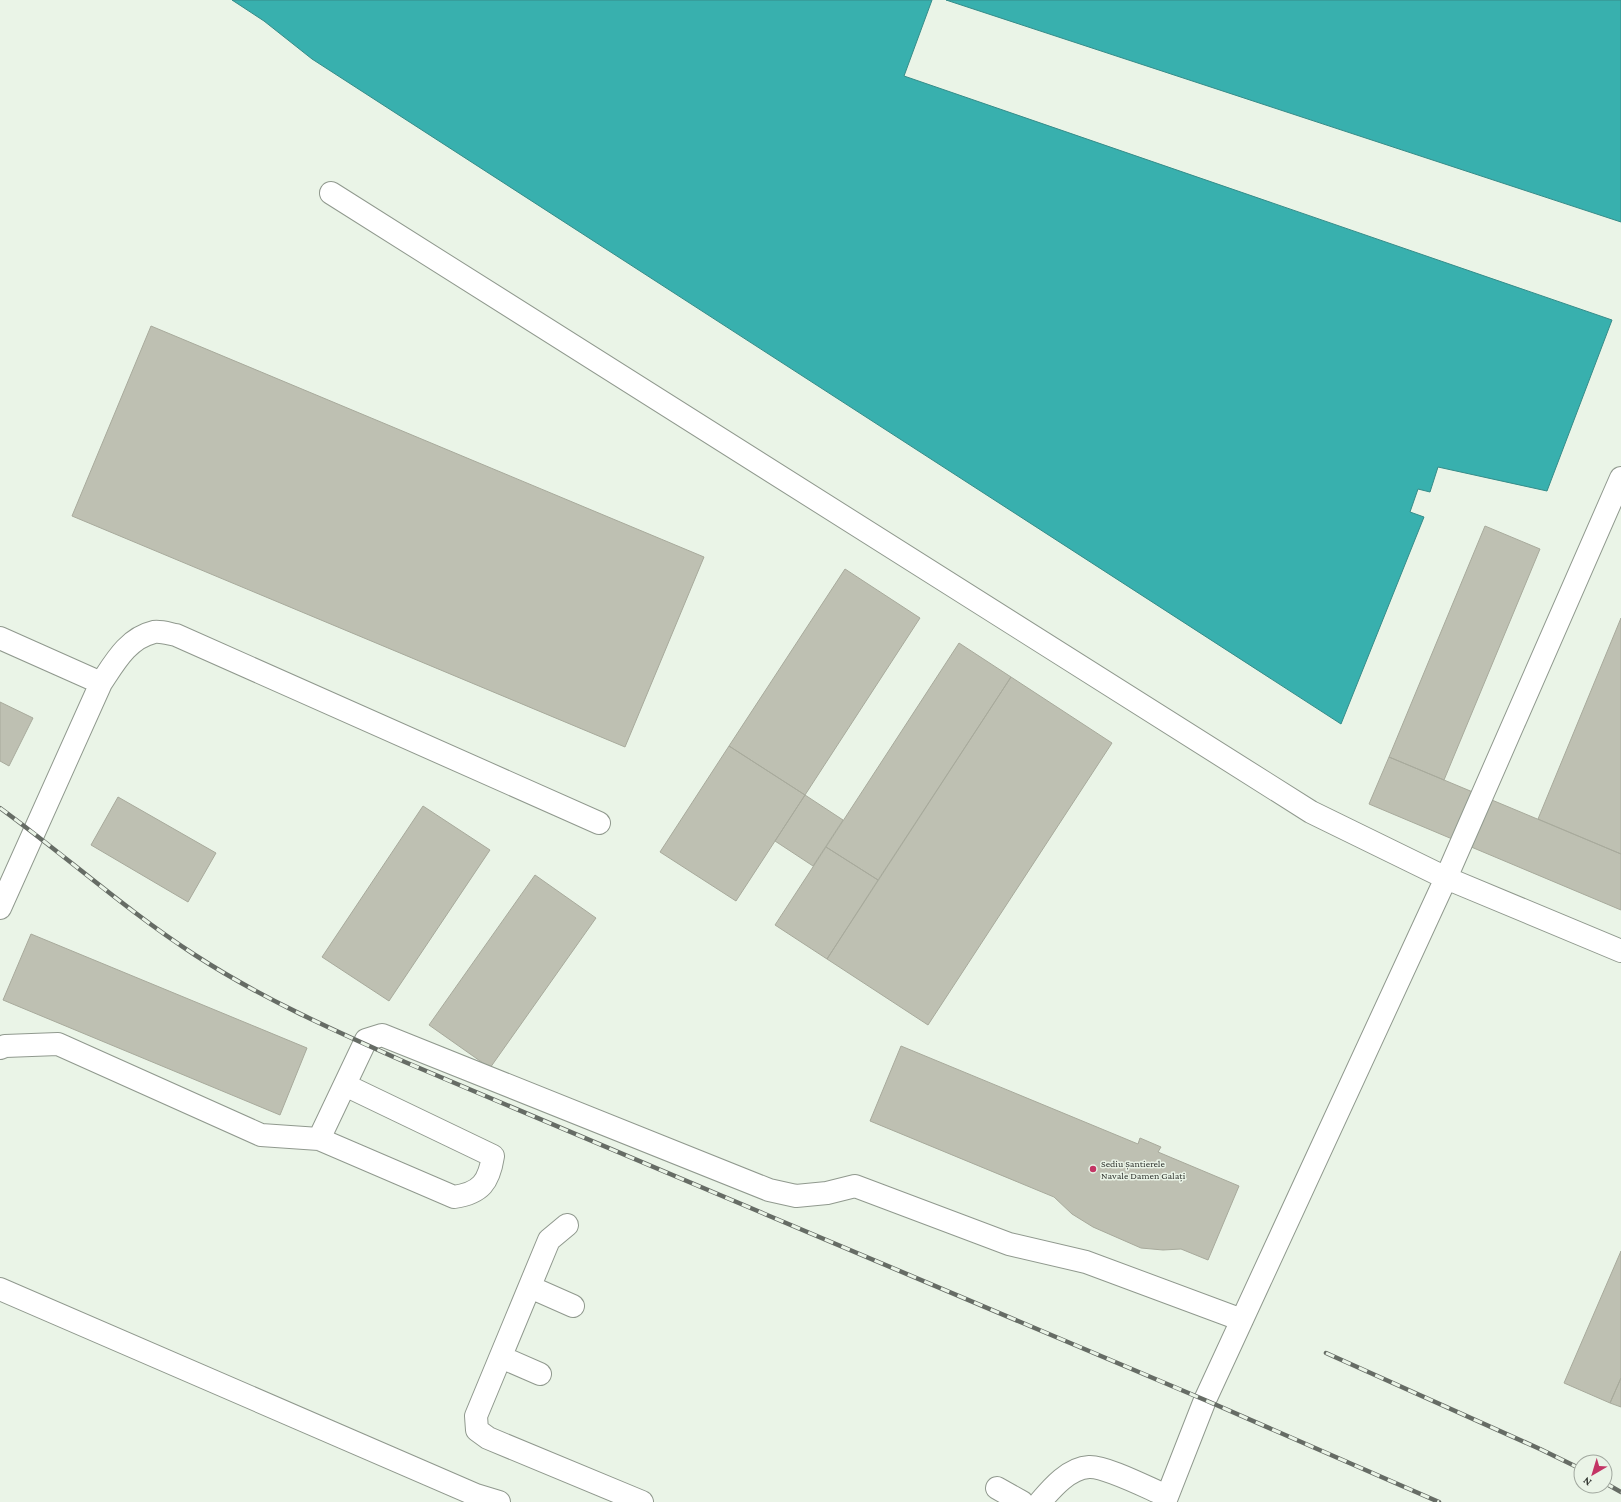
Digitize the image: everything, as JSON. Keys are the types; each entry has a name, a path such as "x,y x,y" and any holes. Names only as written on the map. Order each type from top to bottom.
{"lane":[{"path":"331,193 1311,812 1446,878 1621,952"},
{"path":"1040,1502 1054,1486 1072,1472 1089,1467 1106,1470 1166,1499 1205,1400 1446,878 1621,478"},
{"path":"0,908 101,682 120,654 134,640 155,632 176,635 599,823"},
{"path":"0,638 101,682"},
{"path":"319,1139 366,1040 382,1035 769,1190 796,1196 827,1193 855,1186 1009,1244 1086,1262 1242,1320"},
{"path":"0,1048 5,1046 58,1044 261,1135 319,1139 454,1197 467,1195 479,1190 491,1171 493,1156 345,1085"},
{"path":"567,1224 549,1240 476,1416 477,1430 488,1438 642,1502"},
{"path":"530,1287 573,1306"},
{"path":"0,1289 472,1498 499,1502"},
{"path":"501,1357 540,1374"},
{"path":"997,1488 1022,1502"}],"water":[{"path":"232,0 932,0 904,76 1612,320 1547,491 1438,467 1430,492 1418,489 1410,512 1424,517 1341,724 312,59 264,21"},
{"path":"946,0 1621,0 1621,222"}],"building":[{"path":"151,326 704,557 625,747 72,516"},
{"path":"1485,526 1540,549 1444,780 1389,757"},
{"path":"845,569 920,618 805,795 729,746"},
{"path":"1621,618 1621,854 1538,819"},
{"path":"959,643 1011,677 878,880 826,847"},
{"path":"1011,677 1112,743 928,1025 827,959"},
{"path":"0,702 33,718 9,766 0,761"},
{"path":"729,746 805,795 736,901 660,852"},
{"path":"1389,757 1621,854 1621,910 1369,804"},
{"path":"805,795 843,820 813,866 775,841"},
{"path":"118,797 216,853 188,902 91,845"},
{"path":"423,806 490,850 389,1001 322,957"},
{"path":"826,847 878,880 827,959 775,925"},
{"path":"535,875 596,918 490,1068 429,1025"},
{"path":"31,934 307,1048 280,1115 3,1000"},
{"name":"Sediu Șantierele Navale Damen Galați","path":"901,1046 1138,1144 1140,1138 1161,1147 1158,1152 1239,1186 1208,1260 1181,1249 1163,1250 1141,1248 1093,1227 1072,1214 1054,1197 870,1121"},
{"path":"1621,1251 1621,1378 1610,1403 1564,1383"},
{"path":"1621,1378 1621,1407 1610,1403"}],"railway":[{"path":"0,808 170,938 220,971 298,1013 405,1062 1205,1400 1439,1502"},
{"path":"1326,1353 1573,1465"},
{"path":"1613,1488 1621,1492"}],"place":[{"name":"Sediu Șantierele Navale Damen Galați","path":"1093,1169"}]}
